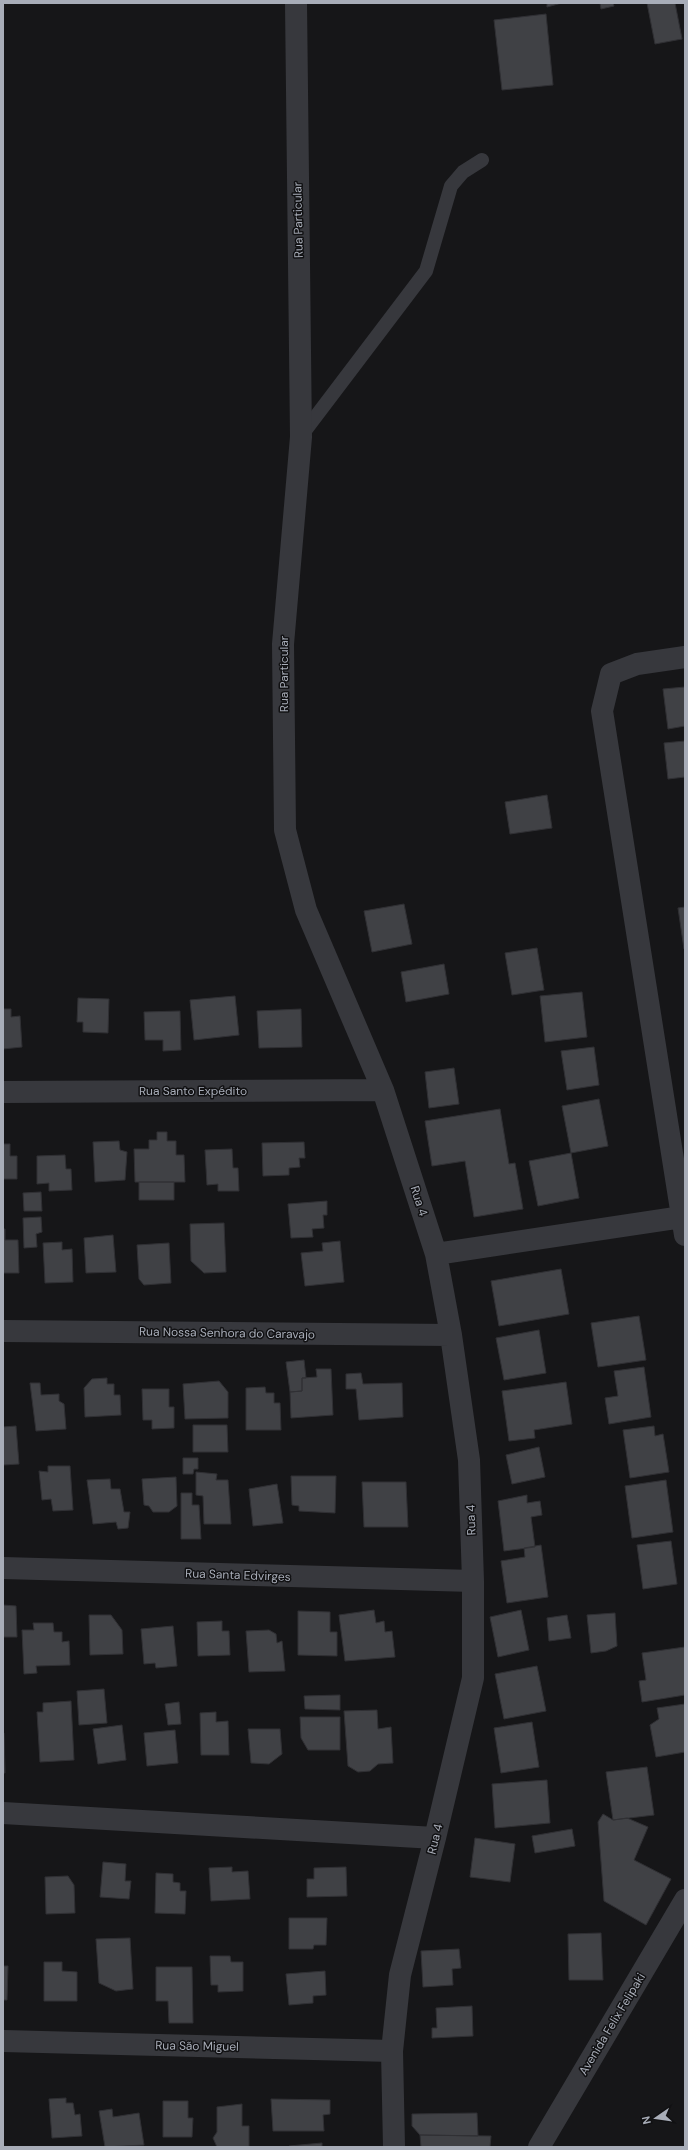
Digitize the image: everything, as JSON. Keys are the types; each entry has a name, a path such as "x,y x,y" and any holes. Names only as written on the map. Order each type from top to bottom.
{"street":[{"name":"Rua Particular","path":"296,3 301,437 282,644 285,830 306,910"},
{"path":"436,1254 684,1226 602,711 611,674 637,664 685,657"},
{"name":"Rua 4","path":"306,910 383,1090 436,1254 452,1335 469,1460 473,1581 473,1678 435,1838 400,1975 392,2051 394,2147"},
{"name":"Rua Santo Expédito","path":"3,1092 383,1090"},
{"name":"Rua Nossa Senhora do Caravajo","path":"3,1331 452,1335"},
{"name":"Rua Santa Edvirges","path":"3,1568 473,1581"},
{"path":"3,1813 435,1838"},
{"name":"Avenida Felix Felipaki","path":"539,2147 685,1900"},
{"name":"Rua São Miguel","path":"3,2041 392,2051"}],"lane":[{"path":"301,437 426,271 451,186 463,172 482,160"}],"building":[{"path":"547,3 562,3 547,7"},
{"path":"600,3 613,3 614,6 601,9"},
{"path":"647,3 675,3 682,39 655,44"},
{"path":"546,14 553,85 502,90 494,20"},
{"path":"685,687 685,726 668,729 663,689"},
{"path":"685,741 685,777 668,779 664,743"},
{"path":"547,795 552,828 510,834 505,802"},
{"path":"404,904 412,944 372,952 364,911"},
{"path":"685,907 685,949 684,949 678,908"},
{"path":"537,948 544,990 512,995 505,953"},
{"path":"444,964 449,994 406,1002 401,972"},
{"path":"582,992 587,1037 545,1042 540,996"},
{"path":"235,996 239,1035 194,1040 190,1000"},
{"path":"78,998 109,999 108,1033 83,1032 83,1022 77,1022"},
{"path":"3,1009 11,1009 11,1017 20,1016 22,1047 3,1049"},
{"path":"301,1009 302,1047 259,1048 257,1011"},
{"path":"180,1011 181,1050 163,1051 163,1040 145,1040 144,1012"},
{"path":"594,1047 599,1085 567,1090 561,1051"},
{"path":"454,1068 459,1104 429,1108 425,1072"},
{"path":"599,1099 608,1146 571,1153 562,1106"},
{"path":"500,1109 509,1164 515,1163 523,1209 474,1217 465,1161 432,1166 425,1121"},
{"path":"157,1132 167,1132 167,1141 176,1141 176,1155 184,1155 185,1182 135,1182 134,1149 149,1149 149,1140 157,1140"},
{"path":"119,1141 120,1150 127,1152 125,1180 95,1182 93,1142"},
{"path":"304,1142 305,1158 299,1158 300,1167 289,1168 289,1175 263,1176 262,1143"},
{"path":"3,1144 10,1144 10,1156 17,1156 17,1179 3,1179"},
{"path":"232,1149 233,1168 238,1168 239,1191 218,1191 218,1184 207,1185 205,1150"},
{"path":"571,1153 579,1198 538,1206 529,1161"},
{"path":"65,1155 66,1169 71,1169 72,1190 49,1191 49,1183 37,1184 37,1156"},
{"path":"139,1182 174,1182 174,1200 139,1200"},
{"path":"41,1192 42,1211 24,1211 23,1193"},
{"path":"327,1201 327,1215 323,1215 324,1228 312,1229 313,1237 291,1238 288,1204"},
{"path":"41,1217 42,1232 36,1234 37,1247 24,1248 23,1218"},
{"path":"224,1223 226,1272 204,1273 191,1261 190,1224"},
{"path":"3,1229 5,1229 5,1240 18,1240 19,1273 3,1273"},
{"path":"113,1235 116,1272 86,1273 84,1238"},
{"path":"340,1241 344,1282 305,1286 301,1253 323,1251 322,1243"},
{"path":"62,1242 62,1250 72,1249 73,1282 45,1283 43,1243"},
{"path":"169,1243 171,1283 144,1285 139,1279 137,1245"},
{"path":"561,1269 569,1314 499,1326 491,1281"},
{"path":"639,1316 646,1360 598,1367 591,1323"},
{"path":"539,1330 546,1373 504,1380 496,1338"},
{"path":"304,1360 306,1378 302,1378 302,1391 290,1392 286,1362"},
{"path":"644,1367 651,1417 609,1424 605,1398 618,1396 614,1371"},
{"path":"316,1369 331,1369 333,1415 291,1418 290,1392 302,1391 302,1378 317,1377"},
{"path":"361,1373 363,1384 402,1383 403,1417 359,1420 356,1389 346,1389 346,1374"},
{"path":"107,1378 107,1384 114,1384 114,1395 120,1395 121,1415 85,1417 84,1388 92,1379"},
{"path":"219,1381 228,1392 228,1418 185,1419 183,1384"},
{"path":"566,1382 572,1424 534,1430 535,1438 509,1441 502,1391"},
{"path":"30,1383 40,1383 41,1395 59,1394 59,1401 64,1404 66,1429 36,1431"},
{"path":"265,1387 266,1393 274,1393 274,1403 280,1403 281,1430 246,1430 246,1388"},
{"path":"142,1389 169,1389 169,1407 174,1407 174,1428 152,1429 152,1420 143,1420"},
{"path":"193,1425 227,1425 228,1452 193,1452"},
{"path":"16,1426 19,1464 3,1465 3,1427"},
{"path":"654,1426 655,1436 663,1434 669,1472 630,1478 623,1430"},
{"path":"539,1447 545,1477 512,1484 506,1455"},
{"path":"183,1458 198,1458 198,1469 194,1469 193,1474 183,1474"},
{"path":"48,1466 70,1466 73,1510 53,1511 51,1499 42,1500 39,1471 48,1472"},
{"path":"196,1472 217,1474 216,1480 228,1480 231,1524 204,1524 203,1496 196,1495"},
{"path":"291,1476 336,1476 335,1513 299,1511 299,1506 292,1505"},
{"path":"176,1477 177,1506 169,1512 153,1512 149,1506 144,1505 142,1479"},
{"path":"110,1479 111,1489 120,1489 124,1512 130,1512 128,1528 118,1529 116,1522 93,1524 87,1480"},
{"path":"666,1480 673,1532 632,1538 625,1486"},
{"path":"362,1482 406,1482 408,1527 364,1527"},
{"path":"277,1484 283,1523 253,1526 249,1489"},
{"path":"181,1493 192,1493 192,1505 199,1505 201,1539 181,1539"},
{"path":"527,1495 527,1503 540,1501 542,1515 531,1517 535,1547 504,1551 498,1501"},
{"path":"671,1541 677,1584 643,1589 637,1545"},
{"path":"541,1545 548,1597 507,1603 501,1561 525,1557 524,1548"},
{"path":"3,1605 16,1606 17,1637 3,1637"},
{"path":"374,1610 376,1623 384,1621 385,1632 392,1631 395,1657 345,1661 339,1615"},
{"path":"521,1610 529,1650 498,1657 490,1617"},
{"path":"298,1611 330,1612 330,1632 337,1632 337,1656 298,1655"},
{"path":"615,1613 617,1646 606,1651 591,1653 587,1615"},
{"path":"89,1615 111,1615 122,1630 123,1654 90,1655"},
{"path":"567,1615 571,1638 549,1641 547,1618"},
{"path":"222,1621 222,1631 229,1631 230,1655 198,1656 197,1622"},
{"path":"33,1623 53,1623 54,1632 62,1632 62,1642 69,1641 70,1665 36,1666 37,1673 24,1674 22,1630 34,1630"},
{"path":"173,1626 177,1666 156,1668 155,1663 144,1664 141,1629"},
{"path":"269,1630 276,1634 277,1643 282,1641 285,1671 249,1672 246,1631"},
{"path":"685,1647 685,1695 642,1702 639,1681 646,1680 642,1653"},
{"path":"537,1666 546,1711 504,1719 495,1674"},
{"path":"104,1689 107,1723 79,1725 77,1691"},
{"path":"340,1695 340,1710 305,1709 304,1696"},
{"path":"71,1701 74,1760 40,1762 37,1712 43,1712 43,1703"},
{"path":"179,1702 181,1724 168,1725 165,1704"},
{"path":"685,1704 685,1752 656,1757 650,1725 659,1719 657,1708"},
{"path":"377,1710 378,1729 391,1727 393,1763 378,1764 370,1771 358,1772 348,1766 344,1711"},
{"path":"216,1712 216,1722 228,1721 229,1755 201,1755 200,1713"},
{"path":"300,1717 340,1717 340,1750 308,1750 301,1738"},
{"path":"532,1722 539,1767 501,1773 494,1728"},
{"path":"122,1725 126,1760 98,1764 93,1729"},
{"path":"248,1729 280,1729 282,1754 269,1764 251,1763"},
{"path":"175,1730 178,1763 147,1766 144,1733"},
{"path":"4,1733 5,1773 3,1773"},
{"path":"647,1767 654,1815 613,1820 606,1772"},
{"path":"547,1780 550,1823 495,1828 492,1784"},
{"path":"603,1814 613,1820 627,1818 648,1827 634,1860 671,1879 646,1925 604,1901 598,1822"},
{"path":"572,1829 575,1846 535,1853 532,1836"},
{"path":"475,1838 515,1844 510,1882 470,1877"},
{"path":"103,1862 126,1864 125,1881 131,1881 129,1899 100,1897"},
{"path":"232,1867 232,1872 248,1871 250,1899 211,1901 209,1868"},
{"path":"346,1867 347,1896 307,1897 307,1879 314,1879 314,1868"},
{"path":"156,1873 173,1874 173,1882 180,1883 180,1891 186,1891 185,1914 155,1913"},
{"path":"68,1876 74,1885 75,1913 46,1914 45,1877"},
{"path":"289,1918 327,1918 326,1945 314,1945 313,1949 289,1949"},
{"path":"601,1933 603,1980 569,1980 568,1934"},
{"path":"130,1938 133,1989 116,1991 99,1983 96,1939"},
{"path":"459,1949 461,1968 452,1969 453,1985 423,1987 421,1951"},
{"path":"210,1956 230,1956 231,1962 243,1962 243,1991 218,1992 218,1985 211,1985"},
{"path":"44,1962 62,1962 62,1971 77,1972 77,2001 44,2001"},
{"path":"3,1966 8,1966 7,2000 3,2000"},
{"path":"156,1967 192,1967 193,2023 169,2023 168,2001 156,2001"},
{"path":"325,1971 326,1995 313,1996 313,2003 289,2005 286,1974"},
{"path":"472,2006 473,2036 432,2038 432,2028 437,2028 436,2008"},
{"path":"66,2098 66,2103 73,2103 75,2115 80,2114 82,2136 52,2138 49,2099"},
{"path":"271,2099 330,2100 330,2114 323,2115 324,2131 273,2131"},
{"path":"163,2101 188,2101 188,2118 193,2118 192,2137 163,2137"},
{"path":"242,2104 242,2126 249,2126 249,2147 217,2147 213,2138 217,2132 217,2107"},
{"path":"112,2109 113,2117 139,2113 144,2145 105,2147 99,2111"},
{"path":"477,2113 478,2136 420,2135 412,2126 412,2114"},
{"path":"420,2135 491,2136 490,2147 421,2147"},
{"path":"322,2143 322,2147 289,2147 289,2146"}]}
